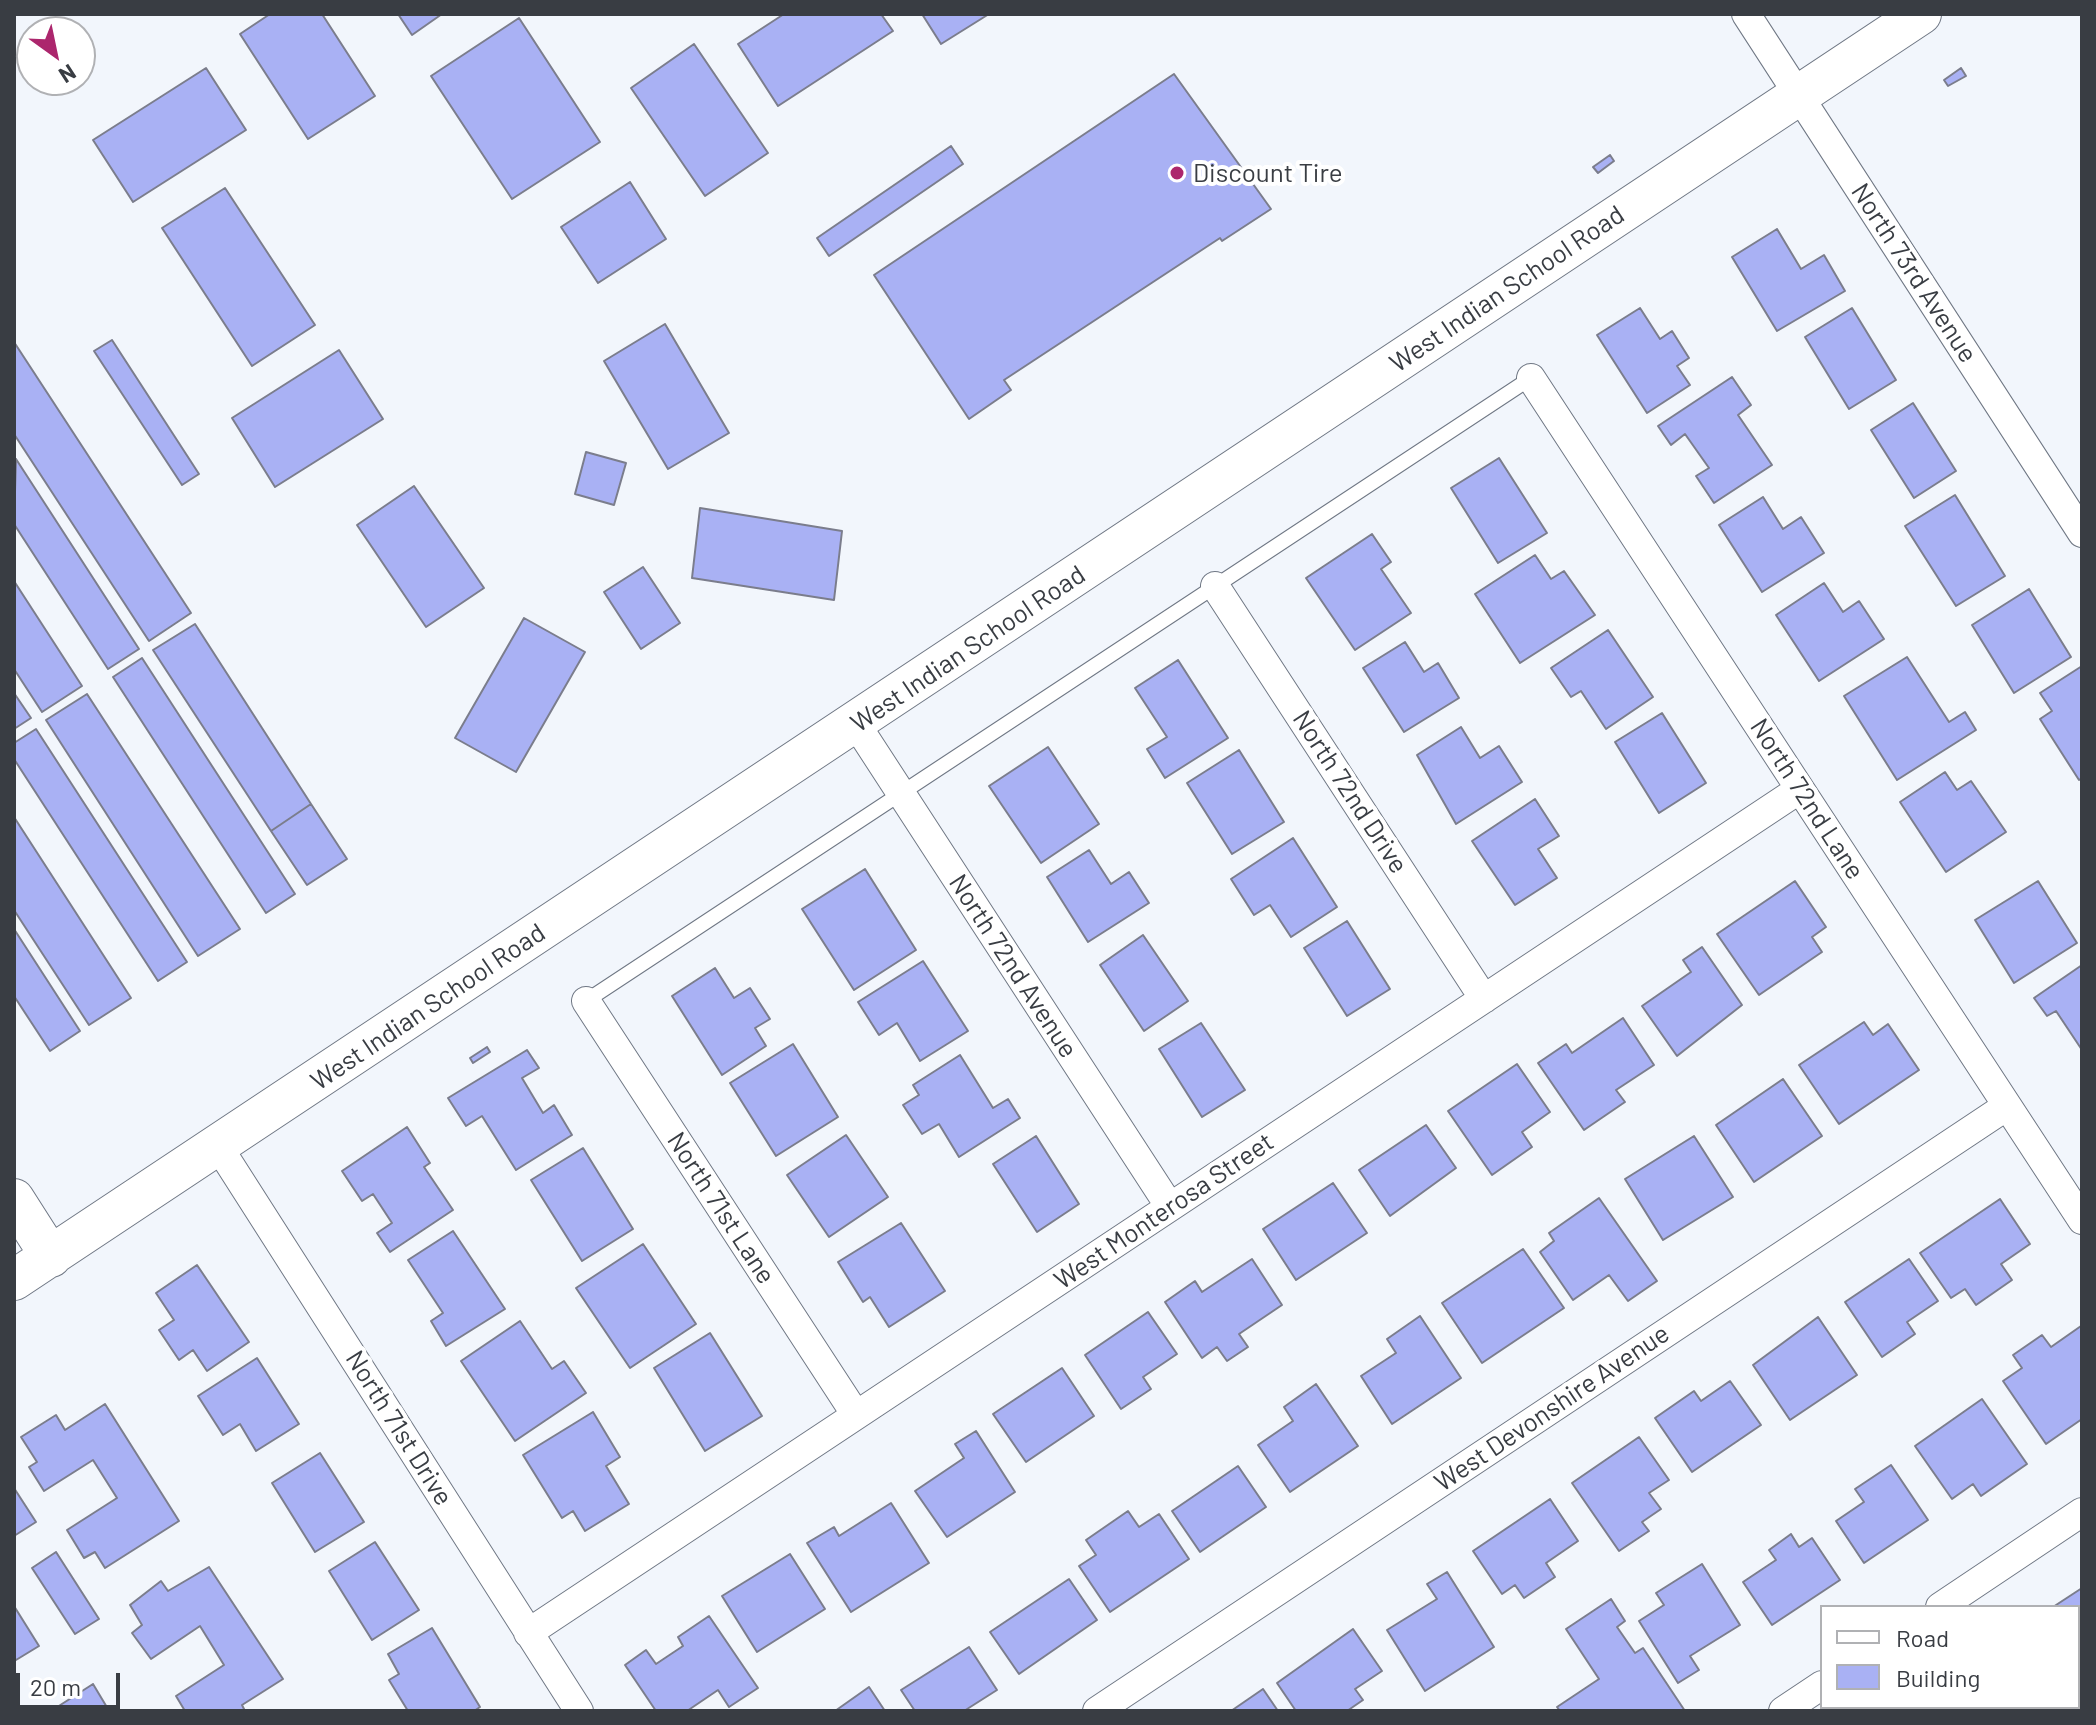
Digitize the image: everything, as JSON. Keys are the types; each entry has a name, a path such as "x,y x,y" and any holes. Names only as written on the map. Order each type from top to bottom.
{"main road":[{"name":"West Indian School Road","path":"14,1280 856,724 1921,14"},
{"path":"14,1199 51,1257"}],"street":[{"name":"North 73rd Avenue","path":"1746,14 2082,533"},
{"name":"North 72nd Lane","path":"1531,378 2082,1220"},
{"name":"North 72nd Drive","path":"1215,586 1484,999"},
{"name":"North 72nd Avenue","path":"856,724 1170,1207"},
{"name":"West Monterosa Street","path":"528,1633 1800,789"},
{"name":"North 71st Lane","path":"586,1001 856,1415"},
{"name":"West Devonshire Avenue","path":"1097,1711 2007,1106"},
{"name":"North 71st Drive","path":"218,1146 579,1711"},
{"path":"1943,1605 2082,1512"},
{"path":"1783,1711 1820,1686"}],"lane":[{"path":"586,1001 1531,378"}],"building":[{"path":"270,14 322,14 375,96 308,139 240,34"},
{"path":"398,14 442,14 412,35"},
{"path":"784,14 881,14 893,31 778,106 738,44"},
{"path":"922,14 989,14 941,44"},
{"path":"519,18 600,142 512,199 431,76"},
{"path":"694,44 768,153 705,196 631,88"},
{"path":"206,68 246,130 133,202 93,140"},
{"path":"1961,68 1966,76 1948,86 1944,80"},
{"path":"1174,74 1271,209 1222,241 1220,238 1004,380 1011,390 969,419 874,275"},
{"path":"951,146 963,164 829,256 817,238"},
{"path":"1610,155 1614,161 1598,173 1593,167"},
{"path":"630,182 666,239 598,283 561,227"},
{"path":"225,188 315,325 252,366 162,228"},
{"path":"1777,229 1801,269 1824,255 1845,291 1777,331 1732,257"},
{"path":"1640,308 1660,339 1672,331 1689,358 1677,366 1690,385 1647,413 1597,335"},
{"path":"1852,308 1896,380 1849,409 1805,337"},
{"path":"665,324 729,433 668,469 604,361"},
{"path":"112,340 199,474 182,485 94,351"},
{"path":"14,342 191,613 149,641 14,434"},
{"path":"339,350 383,419 275,487 232,418"},
{"path":"1732,377 1751,405 1738,415 1772,465 1714,503 1696,476 1709,468 1685,434 1671,445 1658,426"},
{"path":"1913,403 1956,471 1914,498 1871,430"},
{"path":"586,452 626,463 614,505 575,494"},
{"path":"1499,458 1547,533 1498,563 1451,488"},
{"path":"16,459 139,649 108,669 14,524"},
{"path":"414,486 484,588 426,627 357,525"},
{"path":"1955,495 2005,576 1956,606 1905,526"},
{"path":"1763,497 1783,529 1801,517 1824,553 1762,592 1719,525"},
{"path":"700,508 842,531 834,600 692,578"},
{"path":"1372,534 1391,562 1381,569 1411,613 1355,650 1306,578"},
{"path":"1535,555 1551,579 1564,571 1595,615 1520,663 1475,594"},
{"path":"643,567 680,623 641,649 604,592"},
{"path":"14,581 82,686 42,712 14,669"},
{"path":"1824,583 1843,612 1859,601 1884,639 1819,681 1776,615"},
{"path":"2029,589 2071,657 2014,693 1972,625"},
{"path":"524,618 585,652 516,772 455,738"},
{"path":"195,624 311,804 271,831 153,650"},
{"path":"1608,630 1653,697 1606,729 1581,691 1571,697 1551,668"},
{"path":"1405,642 1424,672 1438,663 1459,698 1404,732 1363,668"},
{"path":"1907,657 1949,722 1965,712 1976,730 1897,780 1844,696"},
{"path":"142,658 295,894 266,913 113,677"},
{"path":"1178,660 1228,738 1165,778 1147,749 1167,737 1135,688"},
{"path":"2082,666 2082,778 2079,780 2040,719 2052,711 2040,693"},
{"path":"14,693 31,718 14,729"},
{"path":"87,694 240,929 198,956 46,720"},
{"path":"1662,713 1706,783 1659,813 1615,742"},
{"path":"1461,727 1480,758 1499,746 1522,782 1456,824 1417,755"},
{"path":"36,729 187,962 158,981 14,759 14,743"},
{"path":"1048,747 1099,824 1041,863 989,786"},
{"path":"1239,750 1284,822 1232,854 1187,783"},
{"path":"1945,772 1957,790 1971,781 2006,832 1946,872 1900,802"},
{"path":"1535,799 1559,836 1538,849 1557,878 1515,905 1472,841"},
{"path":"311,804 347,859 307,885 271,831"},
{"path":"14,817 131,998 89,1025 14,910"},
{"path":"1293,838 1337,907 1291,937 1270,905 1254,915 1231,879"},
{"path":"1089,850 1111,884 1129,872 1149,903 1088,942 1047,877"},
{"path":"865,869 916,950 854,990 802,909"},
{"path":"1795,881 1826,927 1812,937 1822,952 1759,995 1717,934"},
{"path":"2038,881 2077,943 2014,983 1975,920"},
{"path":"1347,921 1390,989 1347,1016 1304,948"},
{"path":"14,929 80,1031 50,1051 14,996"},
{"path":"1143,935 1188,1001 1144,1031 1100,965"},
{"path":"1702,947 1742,1005 1677,1056 1642,1006 1691,972 1683,960"},
{"path":"923,961 968,1031 920,1061 897,1023 879,1035 858,1002"},
{"path":"2082,965 2082,1050 2056,1011 2047,1016 2034,998"},
{"path":"715,968 734,998 750,988 770,1019 755,1028 766,1046 722,1075 672,996"},
{"path":"1623,1018 1654,1065 1616,1090 1625,1102 1584,1130 1538,1063 1566,1044 1572,1053"},
{"path":"1864,1022 1873,1035 1888,1024 1919,1070 1839,1124 1799,1065"},
{"path":"1201,1023 1245,1090 1202,1117 1159,1049"},
{"path":"793,1044 838,1117 776,1156 730,1083"},
{"path":"487,1047 490,1052 473,1063 470,1058"},
{"path":"527,1050 539,1068 522,1078 543,1113 554,1105 572,1135 516,1170 482,1116 466,1126 448,1098"},
{"path":"960,1055 993,1108 1008,1099 1020,1118 959,1157 939,1124 922,1134 903,1105 919,1095 913,1085"},
{"path":"1517,1064 1550,1112 1522,1132 1532,1147 1492,1175 1448,1111"},
{"path":"1783,1079 1822,1136 1754,1182 1716,1125"},
{"path":"1426,1125 1456,1168 1390,1216 1359,1170"},
{"path":"407,1127 430,1163 424,1167 453,1210 390,1252 377,1233 392,1223 373,1194 362,1201 342,1171"},
{"path":"846,1135 888,1197 829,1237 787,1175"},
{"path":"1036,1136 1079,1204 1037,1232 993,1164"},
{"path":"1694,1136 1733,1197 1663,1240 1625,1179"},
{"path":"583,1148 633,1229 582,1261 531,1180"},
{"path":"1333,1183 1367,1233 1296,1280 1263,1229"},
{"path":"1599,1198 1657,1281 1628,1301 1609,1275 1573,1300 1540,1252 1554,1241 1549,1233"},
{"path":"2000,1199 2030,1244 2001,1264 2012,1280 1976,1305 1965,1289 1951,1298 1920,1253"},
{"path":"901,1223 945,1291 889,1327 870,1297 863,1302 838,1262"},
{"path":"453,1231 505,1309 446,1346 431,1321 443,1313 408,1260"},
{"path":"643,1244 696,1324 630,1368 576,1288"},
{"path":"1523,1249 1564,1308 1482,1363 1442,1303"},
{"path":"1252,1259 1282,1305 1239,1334 1248,1347 1227,1361 1217,1347 1202,1358 1165,1302 1195,1281 1202,1292"},
{"path":"1909,1259 1938,1301 1907,1322 1915,1334 1882,1357 1845,1302"},
{"path":"197,1265 249,1342 207,1371 193,1350 179,1360 159,1330 174,1320 156,1293"},
{"path":"1148,1312 1177,1354 1143,1377 1151,1389 1121,1409 1085,1355"},
{"path":"1420,1316 1461,1378 1392,1424 1361,1376 1396,1353 1387,1339"},
{"path":"1818,1317 1857,1375 1790,1420 1753,1365"},
{"path":"520,1321 552,1369 564,1361 586,1393 515,1441 461,1361"},
{"path":"2081,1326 2082,1419 2046,1444 2003,1381 2022,1368 2013,1355 2042,1335 2051,1347"},
{"path":"710,1333 762,1416 705,1451 654,1368"},
{"path":"257,1358 299,1424 256,1451 240,1424 223,1435 198,1396"},
{"path":"1062,1368 1094,1416 1026,1462 993,1414"},
{"path":"1730,1381 1761,1425 1692,1472 1655,1418 1694,1391 1701,1401"},
{"path":"1316,1384 1358,1446 1290,1492 1258,1445 1293,1421 1284,1407"},
{"path":"1982,1399 2027,1464 1981,1496 1973,1484 1952,1499 1915,1446"},
{"path":"105,1404 179,1521 105,1568 95,1552 84,1558 67,1530 117,1498 93,1460 44,1491 29,1467 37,1462 21,1437 56,1415 65,1430"},
{"path":"593,1412 620,1457 606,1466 629,1504 585,1531 573,1511 562,1518 523,1455"},
{"path":"976,1431 1015,1492 947,1537 915,1491 964,1458 955,1444"},
{"path":"1639,1437 1669,1480 1649,1493 1661,1509 1642,1522 1649,1531 1619,1551 1572,1483"},
{"path":"320,1453 364,1522 315,1552 272,1483"},
{"path":"1891,1465 1928,1520 1864,1563 1836,1521 1864,1502 1855,1489"},
{"path":"1238,1466 1266,1507 1200,1552 1172,1511"},
{"path":"14,1488 36,1522 14,1536"},
{"path":"1550,1499 1578,1541 1546,1563 1555,1577 1524,1598 1515,1585 1502,1594 1473,1551"},
{"path":"891,1503 929,1563 851,1612 807,1543 834,1527 839,1536"},
{"path":"1128,1511 1139,1527 1159,1514 1189,1559 1110,1612 1079,1566 1096,1555 1086,1540"},
{"path":"1791,1534 1799,1547 1812,1538 1840,1580 1772,1625 1743,1582 1776,1560 1769,1550"},
{"path":"375,1542 419,1610 372,1640 329,1571"},
{"path":"56,1552 99,1619 75,1634 32,1568"},
{"path":"790,1554 825,1609 757,1652 722,1596"},
{"path":"1702,1564 1740,1625 1690,1656 1699,1670 1678,1683 1639,1621 1664,1605 1656,1593"},
{"path":"209,1567 283,1679 242,1705 245,1711 185,1711 176,1696 224,1665 200,1626 151,1659 132,1633 142,1625 130,1605 161,1581 168,1591"},
{"path":"1447,1572 1494,1647 1425,1691 1387,1630 1437,1599 1427,1584"},
{"path":"1069,1579 1097,1620 1019,1674 990,1632"},
{"path":"2082,1588 2082,1680 2080,1605 2056,1605"},
{"path":"1611,1599 1625,1621 1617,1627 1635,1653 1643,1648 1685,1711 1560,1711 1557,1707 1599,1679 1566,1629"},
{"path":"14,1606 39,1646 16,1660 14,1657"},
{"path":"709,1616 758,1688 729,1707 718,1690 687,1711 656,1711 625,1665 646,1650 656,1664 683,1646 678,1637"},
{"path":"432,1628 480,1707 474,1711 408,1711 389,1680 399,1674 388,1654"},
{"path":"1353,1629 1382,1671 1355,1689 1363,1700 1347,1711 1296,1711 1277,1683"},
{"path":"969,1647 997,1690 964,1711 915,1711 901,1690"},
{"path":"93,1684 108,1709 51,1711"},
{"path":"869,1687 885,1711 835,1711"},
{"path":"1263,1689 1278,1711 1231,1711"},
{"path":"1949,1709 2021,1711 1950,1711"}],"place":[{"name":"Discount Tire","path":"1177,173"}]}
